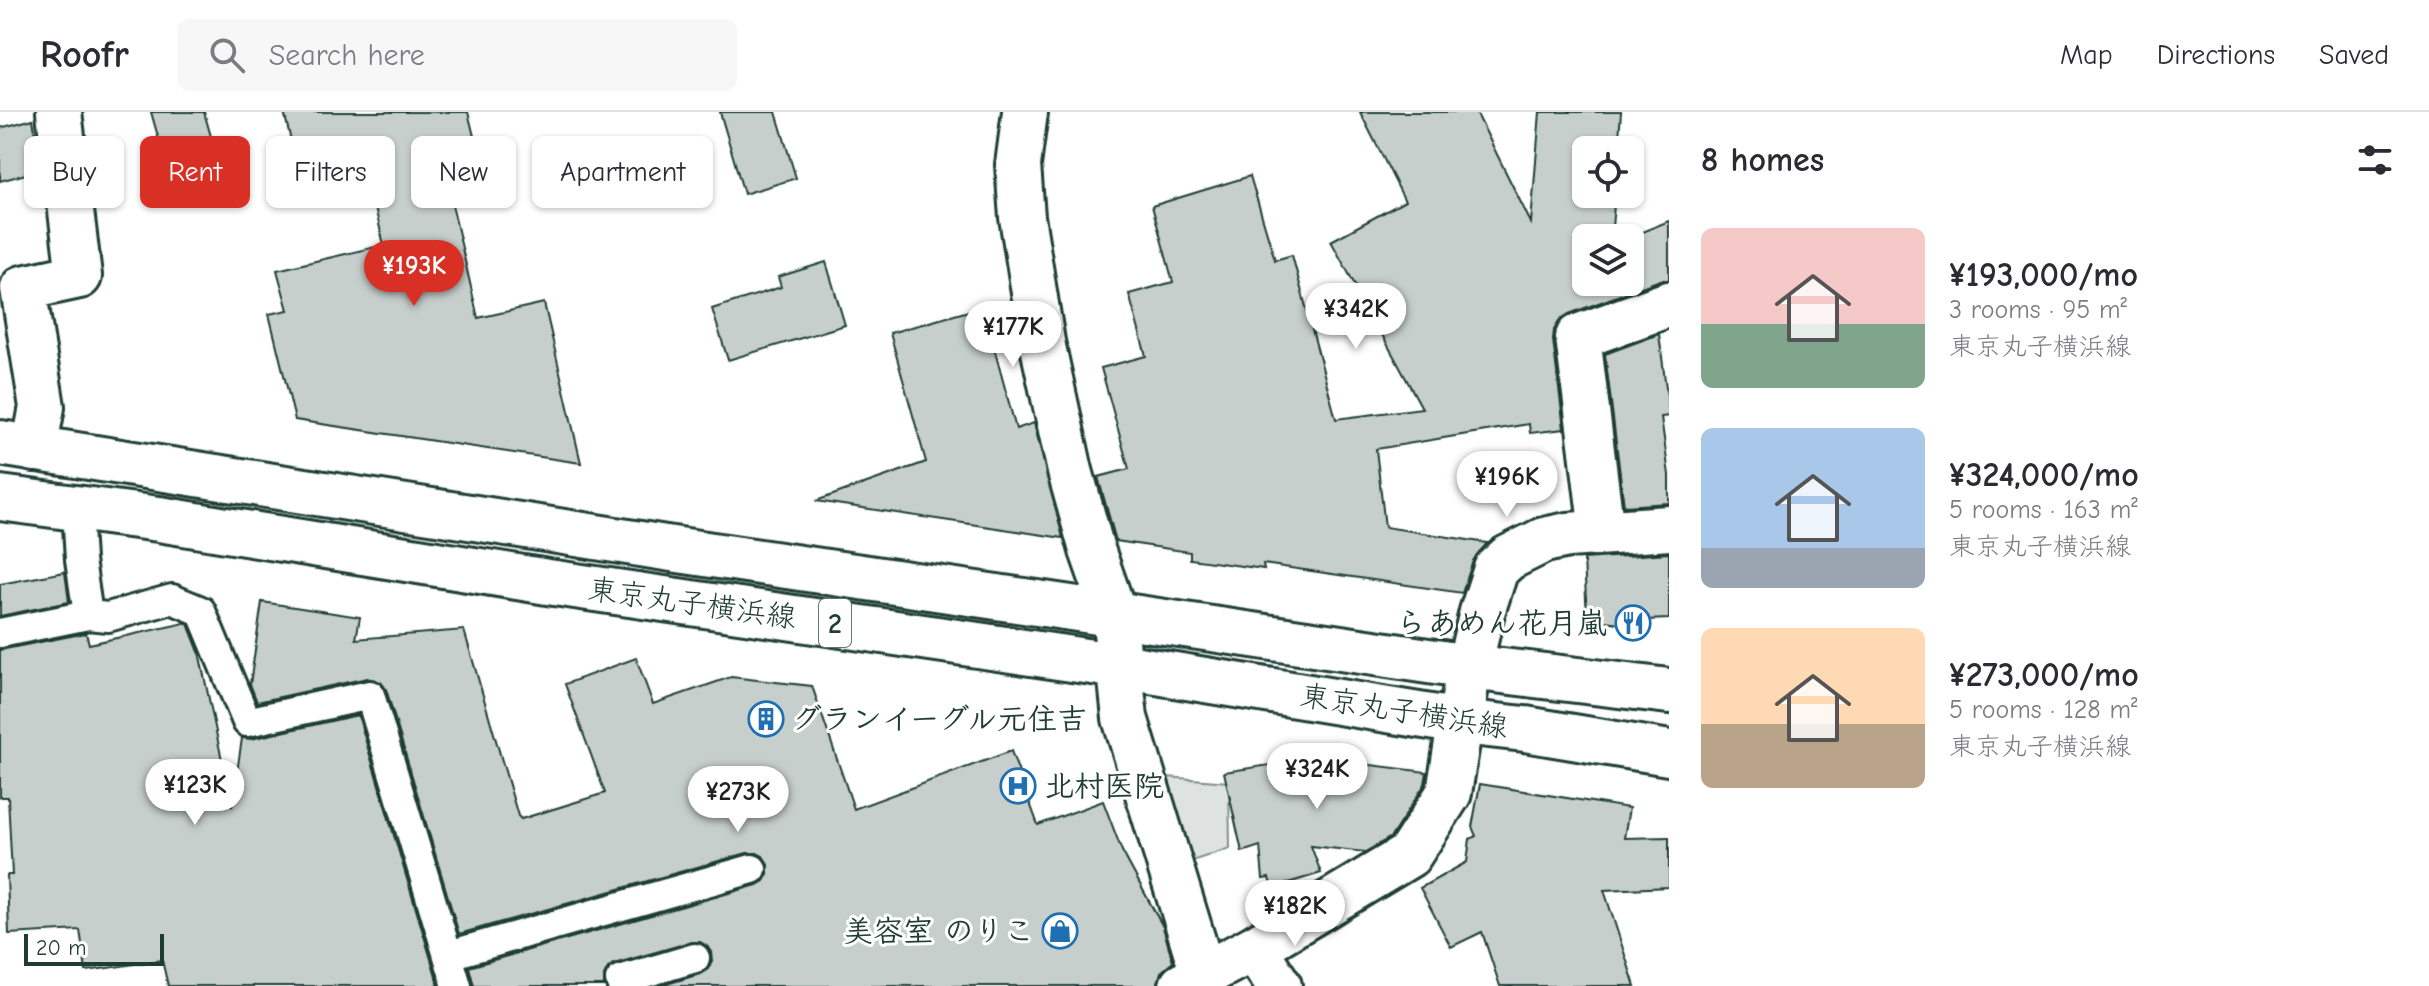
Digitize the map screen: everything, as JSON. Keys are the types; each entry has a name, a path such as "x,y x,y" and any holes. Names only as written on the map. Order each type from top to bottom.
{"main road":[{"path":"17,446 42,407 23,288 79,276 59,112"},
{"path":"1025,112 1018,165 1022,217 1042,342 1070,471 1114,613 1125,718 1193,980 1254,948 1409,855 1449,793 1469,667 1496,569 1508,558 1544,540 1568,535 1669,528"},
{"path":"1602,532 1578,337 1669,304"},
{"name":"東京丸子横浜線","path":"17,446 688,551 1469,667 1669,691"},
{"name":"東京丸子横浜線","path":"0,498 159,519 548,582 1120,666 1669,753"},
{"path":"1254,948 1279,986"}],"lane":[{"path":"77,509 88,615"},
{"path":"0,633 88,615 108,617 172,599 201,611 247,722 370,695 457,986"},
{"path":"449,955 752,869"},
{"path":"622,986 620,980 695,958"}],"shaded area":[{"path":"1154,776 1229,782 1230,848 1178,866"}],"building":[{"path":"151,112 204,112 211,136 158,136"},
{"path":"284,112 468,112 474,136 411,136 411,208 453,208 478,318 544,303 581,463 295,420 269,314 288,310 277,270 384,245 375,208 395,208 395,136 290,136"},
{"path":"720,112 776,112 796,178 744,194"},
{"path":"1360,112 1476,112 1531,223 1540,112 1621,112 1619,136 1572,136 1572,208 1614,208 1612,224 1572,224 1572,296 1617,296 1569,314 1560,320 1554,330 1564,429 1530,433 1529,424 1376,449 1385,527 1487,543 1473,561 1462,593 1263,564 1264,569 1190,559 1190,552 1116,541 1098,477 1129,469 1101,368 1146,356 1129,294 1173,282 1152,206 1250,176 1275,260 1292,255 1336,419 1422,408 1331,241 1405,201"},
{"path":"33,119 36,136 24,136 24,175 0,181 0,128"},
{"path":"1669,221 1669,280 1644,286 1644,231"},
{"path":"826,262 845,325 728,360 712,309 781,287 778,277"},
{"path":"983,307 1016,429 1034,423 1063,538 816,501 926,462 890,333"},
{"path":"1659,334 1669,411 1669,416 1661,417 1669,475 1669,503 1624,506 1605,354"},
{"path":"1669,553 1669,619 1646,620 1646,626 1587,619 1584,559"},
{"path":"65,572 69,602 0,616 0,584"},
{"path":"262,602 360,617 356,639 464,630 521,819 605,793 565,684 636,658 653,704 731,677 812,686 854,809 1011,751 1038,825 1103,801 1122,851 1163,927 1173,962 1161,972 1157,986 660,986 708,969 712,961 711,952 700,942 691,942 614,964 604,976 604,986 474,986 469,967 757,885 768,874 768,864 763,856 747,853 459,934 386,689 381,682 367,678 257,702 250,684"},
{"path":"185,623 199,652 232,807 242,738 251,739 358,715 439,986 168,986 162,960 86,971 80,930 9,934 7,875 12,875 8,797 0,797 0,650 86,633 89,644"},
{"path":"1315,758 1427,772 1425,784 1391,837 1365,852 1311,846 1321,873 1272,888 1269,878 1263,879 1260,846 1242,852 1224,772"},
{"path":"1480,784 1629,808 1624,838 1669,837 1669,887 1604,890 1635,986 1500,986 1482,932 1451,947 1420,888 1467,862 1470,839 1476,836 1472,827"}],"place":[{"name":"らあめん花月嵐","path":"1633,623"},
{"name":"グランイーグル元住吉","path":"766,719"},
{"name":"北村医院","path":"1018,786"},
{"name":"美容室 のりこ","path":"1060,931"}]}
